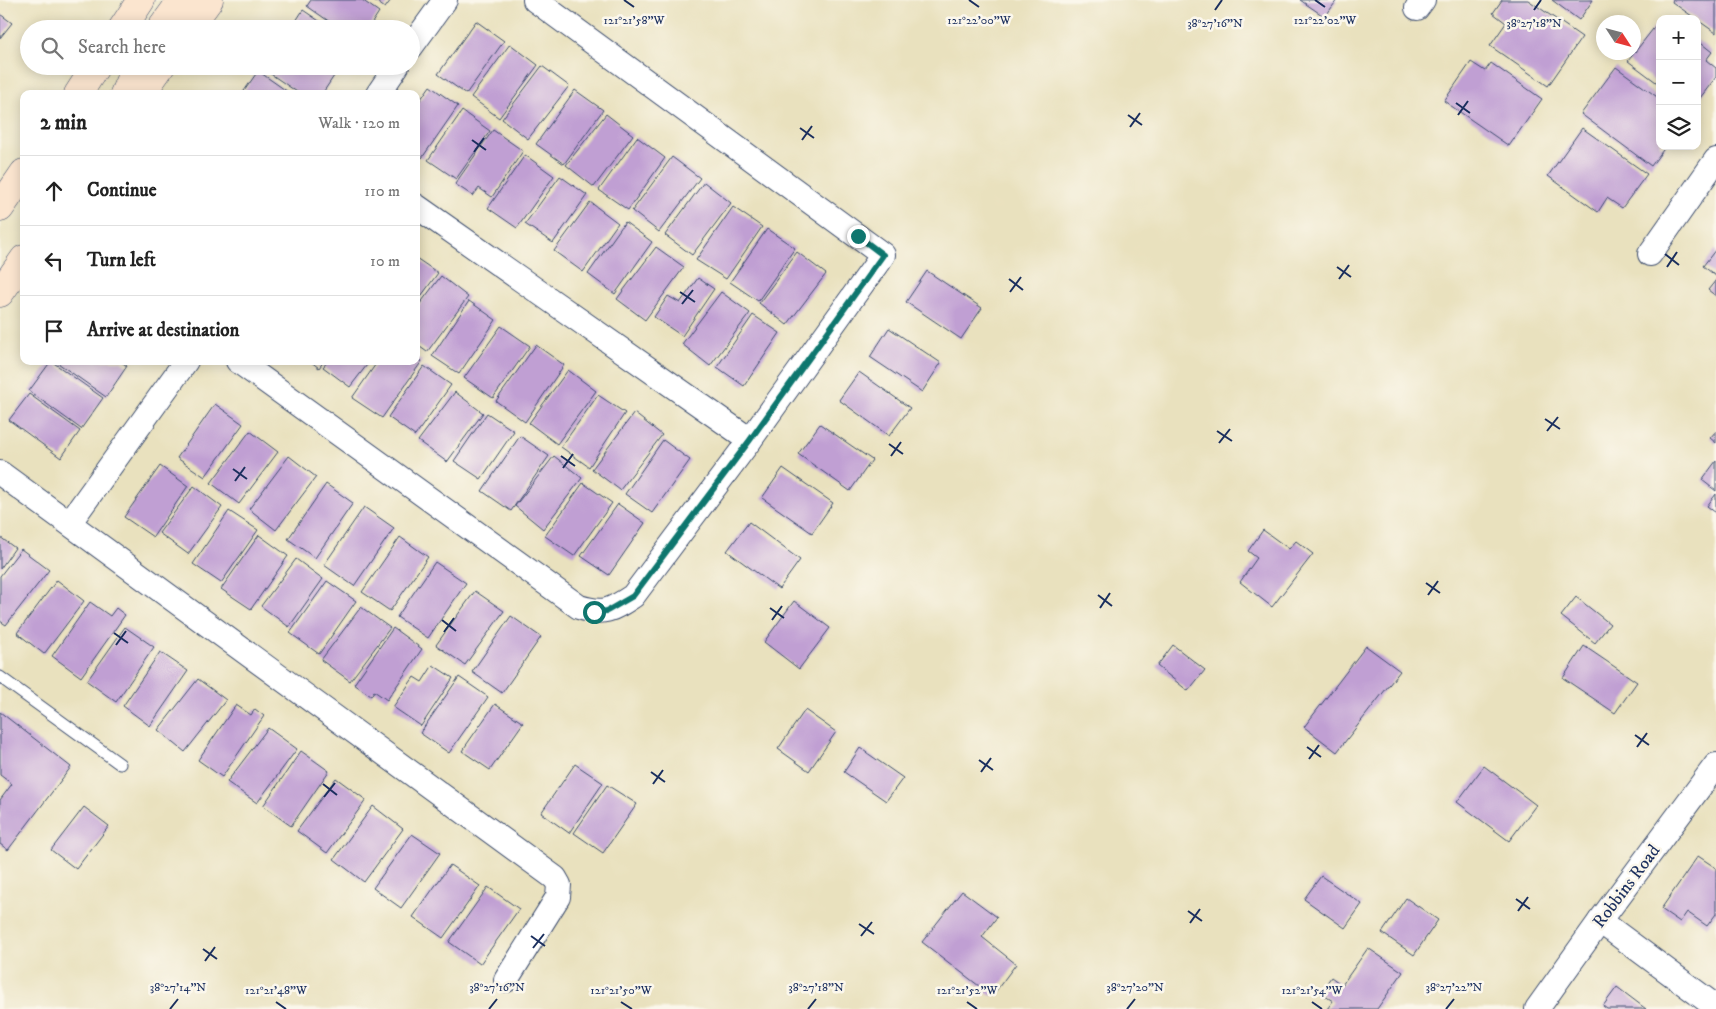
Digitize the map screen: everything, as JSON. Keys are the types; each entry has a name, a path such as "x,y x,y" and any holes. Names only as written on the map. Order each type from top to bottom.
{"main road":[{"path":"128,20 141,0"},
{"path":"168,20 182,0"},
{"path":"195,20 209,0"},
{"path":"81,90 90,75"},
{"path":"126,90 132,75"},
{"path":"144,90 155,75"},
{"path":"0,208 20,179"},
{"path":"0,293 20,265"}],"street":[{"path":"420,35 445,0"},
{"path":"244,365 579,606 594,612 607,611 633,596 750,440 883,255 535,0"},
{"path":"381,90 391,75"},
{"path":"1650,254 1716,160"},
{"path":"420,209 750,440"},
{"path":"70,522 183,365"},
{"path":"0,473 70,522 555,878 559,885 558,897 506,980"},
{"name":"Robbins Road","path":"1537,1009 1716,765"},
{"path":"1600,921 1716,1006"}],"lane":[{"path":"0,676 120,764"}],"building":[{"path":"311,0 362,0 379,12 374,20 327,20 307,6"},
{"path":"374,0 391,0 385,8"},
{"path":"1300,0 1337,0 1325,17"},
{"path":"1502,0 1528,0 1582,37 1548,86 1490,46 1506,23 1493,13"},
{"path":"1552,0 1593,0 1579,20"},
{"path":"1673,0 1716,0 1716,33 1701,22 1701,15 1690,15 1672,2"},
{"path":"303,10 318,20 297,20"},
{"path":"0,14 12,23 0,38"},
{"path":"476,21 504,41 466,94 438,74"},
{"path":"1656,25 1656,82 1628,61 1641,60 1641,44"},
{"path":"1701,43 1712,52 1706,60 1716,68 1716,77 1701,97"},
{"path":"510,44 538,65 499,118 471,97"},
{"path":"1471,62 1485,71 1491,63 1542,99 1509,146 1444,101"},
{"path":"542,66 569,86 528,139 502,119"},
{"path":"1616,67 1656,96 1656,150 1663,150 1651,166 1581,114"},
{"path":"255,75 264,75 285,90 245,90"},
{"path":"272,75 334,76 325,90 294,90"},
{"path":"430,86 458,106 422,158 420,157 420,100"},
{"path":"575,90 603,110 564,164 536,144"},
{"path":"462,111 490,131 456,179 428,160"},
{"path":"606,114 633,135 594,187 566,165"},
{"path":"1582,128 1647,174 1622,208 1607,198 1598,212 1548,176"},
{"path":"493,130 523,151 492,197 479,188 473,196 455,184"},
{"path":"637,137 665,158 628,210 599,190"},
{"path":"525,155 554,176 517,228 488,208"},
{"path":"672,157 700,178 659,232 632,211"},
{"path":"560,176 587,195 553,243 525,224"},
{"path":"704,182 731,203 692,255 665,235"},
{"path":"590,202 618,223 583,272 554,251"},
{"path":"733,207 762,227 726,279 696,260"},
{"path":"625,222 652,242 615,294 588,274"},
{"path":"767,229 795,248 758,301 730,282"},
{"path":"656,247 684,267 645,320 617,299"},
{"path":"1716,249 1716,276 1703,266"},
{"path":"797,252 826,274 787,325 759,303"},
{"path":"420,261 438,273 420,298"},
{"path":"927,271 982,308 961,339 906,302"},
{"path":"441,276 468,297 427,352 420,347 420,304"},
{"path":"698,278 714,289 682,336 654,317 668,296 680,303"},
{"path":"1716,280 1716,296 1708,290"},
{"path":"721,292 750,313 710,366 682,344"},
{"path":"469,301 496,320 459,374 432,356"},
{"path":"753,315 780,333 744,386 717,367"},
{"path":"501,326 530,346 493,398 464,378"},
{"path":"889,328 941,363 922,392 870,357"},
{"path":"536,345 564,365 525,422 496,401"},
{"path":"48,365 57,365 103,398 81,429 29,391"},
{"path":"61,365 126,365 127,366 106,397"},
{"path":"325,365 367,365 350,387 323,367"},
{"path":"375,365 419,365 382,418 352,398"},
{"path":"424,366 451,385 415,436 388,417"},
{"path":"568,370 596,391 557,444 529,423"},
{"path":"859,372 910,408 889,436 839,400"},
{"path":"455,392 483,413 447,462 418,441"},
{"path":"29,394 80,431 61,458 9,420"},
{"path":"598,395 625,413 589,467 561,447"},
{"path":"215,404 243,424 205,477 177,458"},
{"path":"487,413 514,431 481,479 454,461"},
{"path":"634,413 662,435 620,490 592,469"},
{"path":"820,424 872,460 850,491 798,454"},
{"path":"250,431 278,452 239,504 211,483"},
{"path":"1716,431 1716,443 1710,438"},
{"path":"520,436 549,456 511,511 482,491"},
{"path":"663,440 690,460 652,513 625,494"},
{"path":"289,456 316,477 276,530 249,509"},
{"path":"554,456 582,478 543,529 515,506"},
{"path":"1716,461 1716,491 1702,480"},
{"path":"160,466 188,486 153,537 124,517"},
{"path":"783,468 833,503 812,533 762,498"},
{"path":"583,483 612,503 574,556 545,536"},
{"path":"326,484 353,503 315,558 288,539"},
{"path":"194,486 222,507 188,554 159,533"},
{"path":"1716,494 1716,513 1707,506"},
{"path":"618,504 645,523 609,575 581,556"},
{"path":"364,507 394,528 354,586 324,565"},
{"path":"229,511 258,530 221,583 193,564"},
{"path":"749,522 800,560 779,589 727,551"},
{"path":"1263,530 1289,549 1296,541 1313,554 1272,607 1240,582 1257,558 1248,551"},
{"path":"259,535 288,556 251,609 221,589"},
{"path":"0,537 15,548 0,569"},
{"path":"400,537 428,557 390,611 362,592"},
{"path":"21,549 49,570 6,625 0,621 0,576"},
{"path":"296,559 323,579 289,627 261,606"},
{"path":"435,562 466,583 428,638 397,617"},
{"path":"57,580 84,601 44,654 17,633"},
{"path":"327,581 356,601 319,654 290,633"},
{"path":"475,591 504,611 465,665 436,645"},
{"path":"1576,597 1610,624 1595,643 1561,616"},
{"path":"794,601 830,628 799,669 764,642"},
{"path":"90,602 110,616 116,608 125,615 81,677 52,656"},
{"path":"361,607 390,628 350,681 321,660"},
{"path":"511,616 541,637 502,693 472,672"},
{"path":"125,627 154,647 116,702 87,681"},
{"path":"393,628 422,649 387,700 374,691 371,696 354,684"},
{"path":"1173,645 1205,670 1188,691 1157,666"},
{"path":"1366,646 1400,671 1337,752 1304,727"},
{"path":"1584,646 1637,682 1615,713 1563,678"},
{"path":"160,652 188,671 150,726 123,706"},
{"path":"433,665 453,678 421,726 393,707 414,677 422,682"},
{"path":"459,677 488,697 449,753 420,733"},
{"path":"198,679 226,700 185,752 158,730"},
{"path":"495,704 523,723 490,770 462,751"},
{"path":"236,705 251,715 255,709 264,716 222,777 198,760"},
{"path":"805,710 836,732 809,771 778,749"},
{"path":"0,712 71,767 8,850 0,844 0,800 12,784 0,775"},
{"path":"268,728 297,749 257,803 227,782"},
{"path":"860,748 903,778 886,801 844,772"},
{"path":"301,751 329,771 291,826 263,806"},
{"path":"575,764 603,783 569,833 541,813"},
{"path":"1484,766 1536,805 1509,841 1457,802"},
{"path":"336,778 366,800 327,853 297,831"},
{"path":"607,785 637,804 603,853 574,833"},
{"path":"373,806 403,829 364,882 334,859"},
{"path":"84,807 109,826 76,869 51,850"},
{"path":"412,834 440,853 401,908 373,888"},
{"path":"1698,856 1716,868 1716,914 1707,926 1687,912 1680,922 1661,909"},
{"path":"450,865 480,886 443,938 413,917"},
{"path":"1321,876 1362,904 1345,928 1304,899"},
{"path":"488,887 519,909 480,964 449,942"},
{"path":"962,891 997,917 982,937 1016,964 992,996 922,942"},
{"path":"1406,898 1438,920 1414,955 1382,933"},
{"path":"1368,948 1403,972 1377,1009 1327,1009 1333,1001 1320,993 1331,977 1342,985"},
{"path":"1617,987 1646,1009 1607,1009 1603,1006"}],"route":[{"path":"594,612 607,611 633,596 750,440 883,255 858,236"}]}
